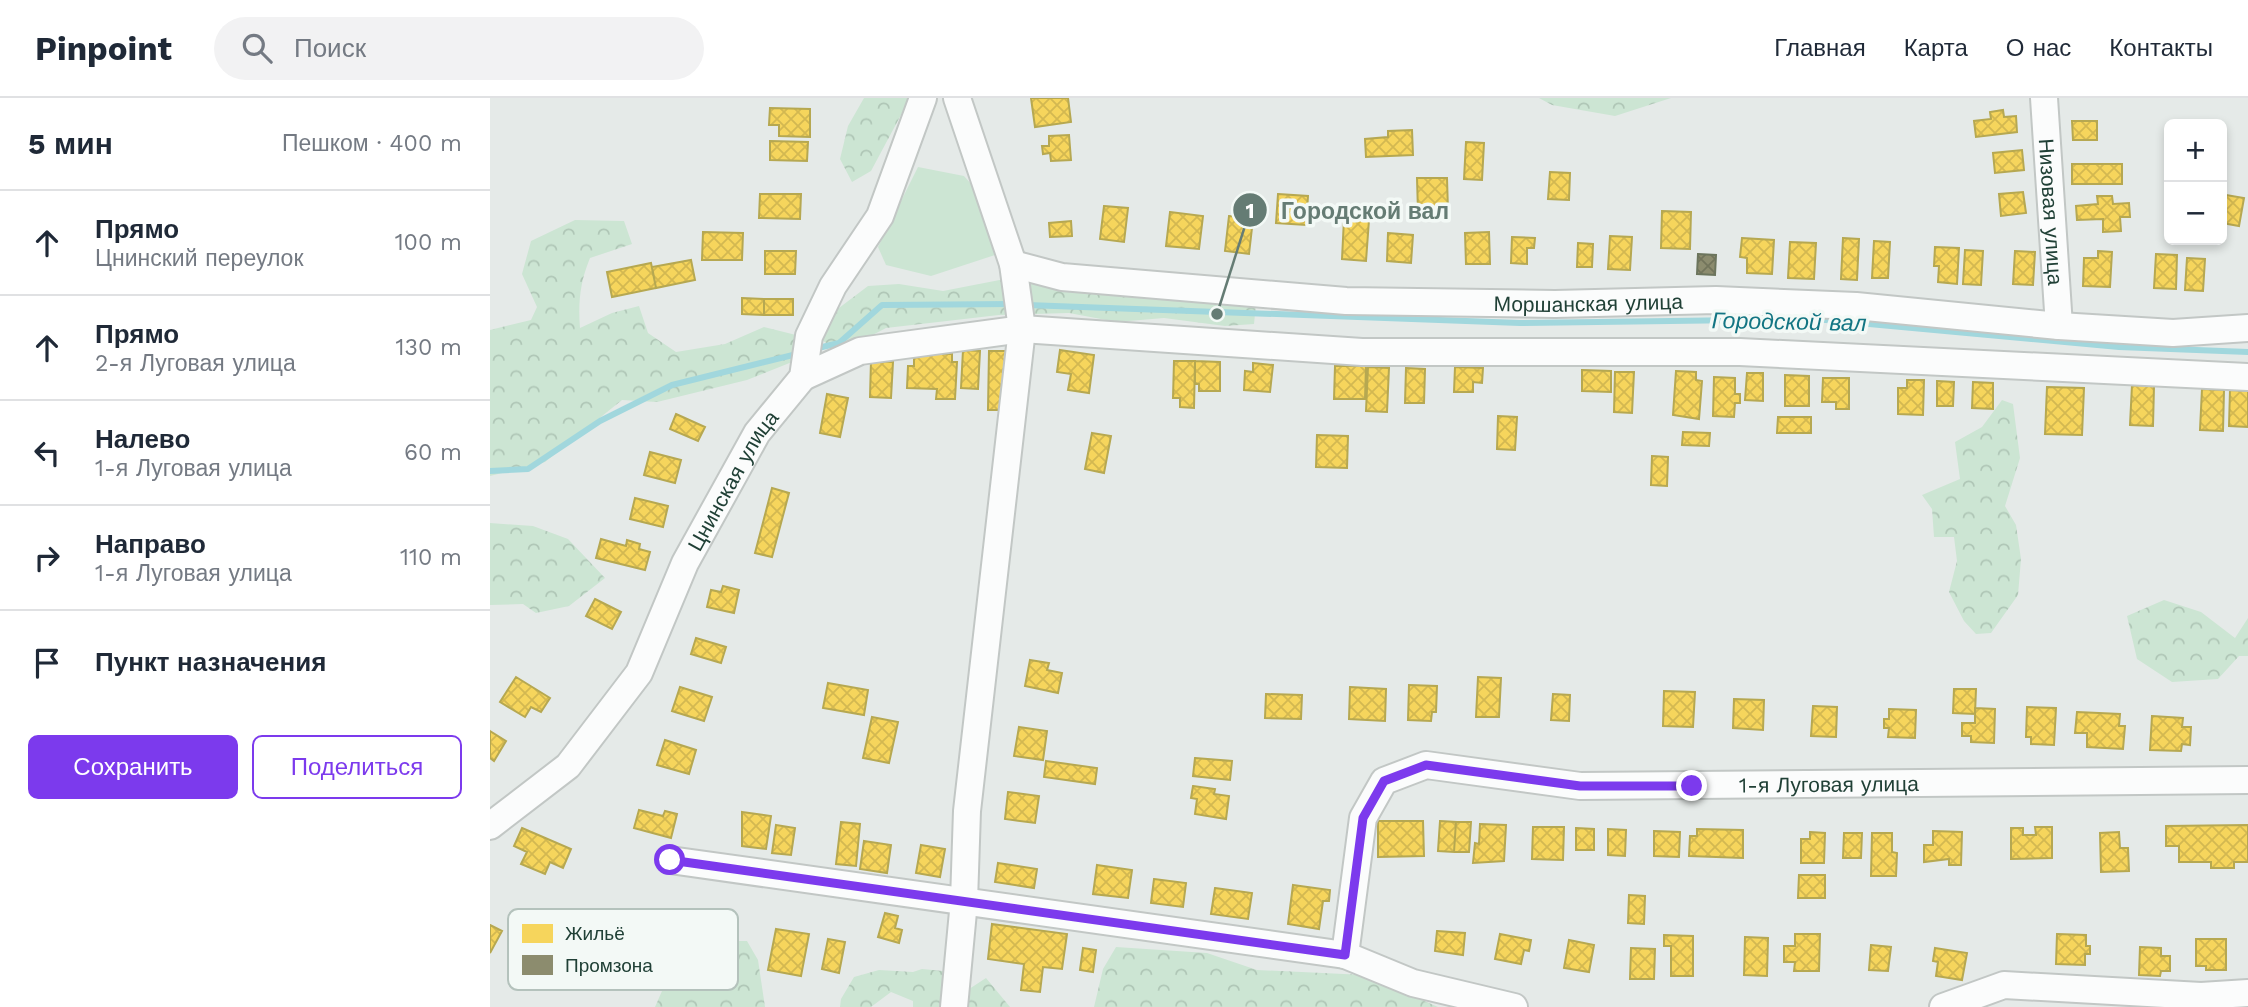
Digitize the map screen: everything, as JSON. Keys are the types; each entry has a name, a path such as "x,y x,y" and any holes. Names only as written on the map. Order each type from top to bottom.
{"street":[{"path":"803,377 809,336 833,286 880,216 923,98"},
{"path":"954,1007 964,901 967,811 1019,311 1013,264 957,98"},
{"name":"Низовая улица","path":"2043,98 2059,326"},
{"name":"Моршанская улица","path":"1013,264 1062,277 1346,301 1555,304 1716,300 1856,306 2059,326 2173,332 2248,328"},
{"path":"803,377 860,351 1019,311 1362,352 1741,352 2248,377"},
{"name":"Цнинская улица","path":"490,826 568,766 639,673 685,563 757,433 803,377"},
{"name":"1-я Луговая улица","path":"1345,955 1363,818 1384,781 1426,765 1580,786 2248,780"},
{"path":"670,860 1345,955 1413,983 1514,1007"},
{"path":"1943,1007 2004,985 2201,996 2248,993"}],"green space":[{"path":"864,98 910,98 871,171 852,182 840,159 848,126"},
{"path":"1539,98 1671,98 1615,116 1552,105"},
{"path":"918,167 964,176 980,194 998,254 931,276 886,265 878,247"},
{"path":"575,220 624,221 632,244 590,258 580,293 580,328 612,313 639,306 648,333 676,352 725,344 764,327 800,336 802,358 747,380 657,402 622,400 545,462 490,476 490,330 531,320 537,307 522,274 531,241"},
{"path":"1015,277 1256,304 1254,324 1225,326 1164,318 1117,322 1069,313 999,315 886,328 840,352 820,339 835,311 868,286 899,284 943,291"},
{"path":"2002,400 2013,404 2020,458 2005,506 2016,525 2021,559 2018,595 1991,633 1976,634 1964,621 1949,592 1957,561 1954,537 1934,537 1932,509 1922,495 1960,479 1955,442 1982,427"},
{"path":"490,523 533,526 568,539 605,578 569,606 536,613 523,604 490,605"},
{"path":"2164,600 2201,612 2235,638 2248,618 2248,656 2239,656 2218,679 2172,682 2137,659 2127,616"},
{"path":"738,941 747,941 758,960 765,1007 655,1007 662,990 738,990"},
{"path":"1116,947 1207,953 1257,970 1365,975 1438,1007 1094,1007 1103,969"},
{"path":"922,969 943,971 952,991 949,1007 913,1007 913,1001 891,992 871,1007 840,1007 841,999 854,977 879,970 913,972"},
{"path":"986,978 1010,1007 961,1007 963,993"}],"building: Жильё":[{"path":"1031,98 1068,98 1071,122 1035,127"},
{"path":"770,108 810,109 810,137 779,136 779,125 769,125"},
{"path":"2003,110 2004,117 2016,116 2017,132 1976,137 1974,121 1991,119 1990,112"},
{"path":"2072,121 2097,121 2097,140 2073,140"},
{"path":"1412,130 1413,155 1366,157 1365,139 1388,137 1388,131"},
{"path":"1069,135 1071,160 1051,161 1050,153 1043,154 1042,146 1049,146 1049,136"},
{"path":"770,141 808,142 807,161 770,160"},
{"path":"1466,142 1484,143 1482,180 1464,179"},
{"path":"2022,150 2024,170 1995,173 1993,153"},
{"path":"2072,164 2122,164 2122,184 2072,184"},
{"path":"1550,172 1570,173 1569,200 1548,199"},
{"path":"1417,178 1447,178 1448,211 1418,212"},
{"path":"2023,192 2026,213 2001,216 1999,194"},
{"path":"760,194 801,194 800,219 759,218"},
{"path":"1278,194 1308,196 1306,225 1276,223"},
{"path":"2227,195 2244,198 2239,226 2227,224"},
{"path":"2097,196 2112,196 2113,204 2129,203 2130,217 2120,217 2121,231 2103,232 2103,219 2077,220 2076,206 2098,204"},
{"path":"1104,206 1128,208 1124,242 1100,239"},
{"path":"1662,211 1691,212 1690,249 1661,248"},
{"path":"1170,212 1203,216 1199,249 1166,246"},
{"path":"1229,216 1253,219 1249,254 1225,251"},
{"path":"1344,219 1369,220 1366,261 1342,259"},
{"path":"1071,221 1072,236 1050,237 1049,223"},
{"path":"703,232 743,233 742,260 702,260"},
{"path":"1489,232 1490,264 1466,264 1465,233"},
{"path":"1388,233 1413,235 1411,263 1387,261"},
{"path":"1610,236 1632,237 1630,270 1608,269"},
{"path":"1512,237 1535,238 1534,248 1527,248 1527,264 1511,263"},
{"path":"1742,238 1774,240 1772,274 1747,273 1747,258 1740,257"},
{"path":"1843,238 1859,239 1857,280 1841,279"},
{"path":"1874,241 1890,242 1888,278 1872,278"},
{"path":"1790,242 1816,243 1814,279 1788,278"},
{"path":"1578,243 1593,244 1592,267 1577,267"},
{"path":"1935,247 1959,248 1957,284 1938,282 1939,266 1934,266"},
{"path":"1965,250 1983,251 1981,285 1963,284"},
{"path":"765,251 796,251 795,274 765,274"},
{"path":"2015,251 2035,252 2033,285 2013,284"},
{"path":"2098,251 2112,252 2110,287 2083,286 2084,258 2098,258"},
{"path":"2156,254 2177,255 2176,289 2154,288"},
{"path":"2187,258 2205,259 2203,291 2185,290"},
{"path":"691,260 695,280 656,288 652,267"},
{"path":"651,263 656,288 612,297 607,272"},
{"path":"742,298 764,299 764,315 742,314"},
{"path":"764,299 793,299 793,315 764,315"},
{"path":"963,350 980,351 978,389 961,388"},
{"path":"1060,350 1094,355 1089,393 1068,390 1071,374 1057,372"},
{"path":"989,351 1013,351 1005,410 988,410"},
{"path":"914,353 952,354 952,362 957,362 955,399 936,399 937,389 907,388 908,366 914,366"},
{"path":"871,361 893,362 891,398 870,397"},
{"path":"1174,361 1195,361 1194,408 1180,407 1180,398 1173,398"},
{"path":"1195,361 1220,362 1220,391 1199,391 1199,384 1195,383"},
{"path":"1253,363 1273,365 1270,392 1244,390 1245,371 1253,372"},
{"path":"1335,366 1366,366 1365,399 1334,399"},
{"path":"1368,367 1389,368 1387,412 1366,411"},
{"path":"1455,367 1483,368 1482,383 1473,382 1473,392 1454,392"},
{"path":"1406,368 1425,369 1424,403 1405,403"},
{"path":"1582,370 1611,371 1611,392 1582,391"},
{"path":"1676,371 1696,372 1696,380 1702,381 1699,419 1673,415"},
{"path":"1615,372 1634,372 1632,413 1614,412"},
{"path":"1747,373 1763,373 1763,401 1745,400"},
{"path":"1785,375 1809,376 1809,406 1785,406"},
{"path":"1714,377 1735,378 1735,394 1740,394 1740,403 1735,403 1734,417 1713,416"},
{"path":"1823,378 1849,378 1849,409 1836,409 1836,402 1822,402"},
{"path":"1907,380 1924,380 1923,415 1898,414 1898,388 1907,388"},
{"path":"1937,381 1954,382 1953,406 1937,406"},
{"path":"1973,382 1993,383 1993,409 1972,408"},
{"path":"2132,385 2154,386 2153,426 2130,425"},
{"path":"2047,387 2084,388 2082,435 2045,434"},
{"path":"2202,389 2224,390 2223,431 2200,430"},
{"path":"2230,390 2248,391 2248,427 2229,426"},
{"path":"827,394 848,398 840,437 820,433"},
{"path":"676,414 705,427 698,441 670,429"},
{"path":"1498,416 1517,417 1515,450 1497,449"},
{"path":"1778,417 1811,417 1811,433 1777,433"},
{"path":"1683,432 1710,433 1709,446 1682,445"},
{"path":"1092,433 1111,436 1104,473 1085,469"},
{"path":"1317,435 1348,436 1347,468 1316,467"},
{"path":"650,452 681,460 675,483 644,475"},
{"path":"1652,456 1668,457 1667,486 1651,485"},
{"path":"772,488 789,493 772,557 755,553"},
{"path":"635,498 668,506 663,527 630,519"},
{"path":"601,539 626,546 627,540 640,544 639,549 650,552 645,570 596,558"},
{"path":"723,586 739,590 734,613 707,607 711,590 721,592"},
{"path":"595,599 621,612 612,629 586,616"},
{"path":"696,638 726,647 721,663 691,654"},
{"path":"1030,660 1049,663 1047,670 1062,673 1058,693 1025,686"},
{"path":"516,677 550,698 541,712 531,707 525,717 500,702"},
{"path":"1478,677 1501,678 1499,717 1476,717"},
{"path":"828,683 868,690 864,715 823,708"},
{"path":"1409,685 1437,686 1436,712 1432,712 1431,721 1408,720"},
{"path":"680,687 712,697 704,721 672,711"},
{"path":"1350,687 1386,689 1385,721 1349,719"},
{"path":"1954,689 1976,689 1975,714 1953,713"},
{"path":"1664,691 1695,692 1693,727 1663,726"},
{"path":"1266,694 1302,695 1301,719 1265,718"},
{"path":"1553,694 1570,695 1569,721 1551,720"},
{"path":"1734,699 1764,700 1763,730 1733,728"},
{"path":"1813,706 1837,707 1836,737 1811,736"},
{"path":"2027,707 2056,708 2054,745 2031,744 2031,737 2026,737"},
{"path":"1975,708 1995,709 1994,743 1971,742 1971,736 1962,736 1962,723 1975,723"},
{"path":"1889,709 1916,710 1915,738 1888,737 1889,728 1884,728 1884,719 1889,719"},
{"path":"2077,712 2120,714 2119,726 2125,726 2123,749 2087,747 2087,733 2075,733"},
{"path":"2152,716 2183,718 2182,727 2191,727 2190,745 2182,744 2181,751 2150,750"},
{"path":"872,717 898,722 889,763 863,758"},
{"path":"1019,727 1047,731 1043,760 1014,756"},
{"path":"490,731 506,741 494,761 490,758"},
{"path":"665,740 696,750 689,774 657,765"},
{"path":"1195,758 1232,761 1230,780 1193,776"},
{"path":"1046,761 1097,768 1095,784 1044,777"},
{"path":"1193,786 1215,789 1214,794 1229,796 1226,819 1195,814 1197,799 1191,798"},
{"path":"1008,792 1039,796 1035,823 1005,819"},
{"path":"639,810 663,816 665,811 677,814 671,838 634,828"},
{"path":"742,812 771,816 766,849 742,846"},
{"path":"1378,821 1423,821 1424,856 1378,857"},
{"path":"1440,821 1456,822 1454,852 1438,851"},
{"path":"841,822 860,824 856,866 836,864"},
{"path":"1456,822 1471,822 1469,852 1454,852"},
{"path":"1480,824 1506,825 1504,861 1473,863 1475,843 1479,844"},
{"path":"776,825 795,828 791,855 772,853"},
{"path":"2248,825 2248,862 2234,862 2234,868 2211,868 2211,862 2179,862 2179,846 2166,846 2166,826"},
{"path":"1533,827 1564,827 1563,860 1532,859"},
{"path":"2035,827 2052,827 2052,858 2011,859 2011,828 2023,828 2023,835 2036,835"},
{"path":"522,828 571,849 563,868 550,862 545,874 521,864 527,852 514,846"},
{"path":"1576,828 1594,829 1594,850 1576,850"},
{"path":"1608,829 1626,830 1625,856 1608,855"},
{"path":"1697,829 1743,830 1743,858 1689,856 1690,836 1697,836"},
{"path":"1654,831 1680,832 1679,857 1654,856"},
{"path":"1933,831 1962,832 1961,865 1949,865 1949,859 1924,862 1924,845 1933,845"},
{"path":"1810,832 1825,833 1824,863 1801,863 1801,839 1810,839"},
{"path":"2119,832 2120,848 2128,848 2129,871 2101,872 2100,833"},
{"path":"1844,833 1862,833 1861,858 1843,858"},
{"path":"1872,833 1892,833 1892,852 1897,853 1896,876 1871,876"},
{"path":"864,841 891,845 887,873 860,869"},
{"path":"921,845 945,849 940,877 916,873"},
{"path":"998,863 1037,869 1034,888 995,882"},
{"path":"1097,865 1132,870 1128,898 1093,894"},
{"path":"1799,875 1825,875 1825,898 1798,898"},
{"path":"1154,879 1186,883 1183,907 1151,903"},
{"path":"1293,885 1330,890 1329,901 1323,901 1319,929 1288,924"},
{"path":"1215,888 1252,893 1248,919 1211,914"},
{"path":"1629,895 1645,896 1644,924 1628,923"},
{"path":"885,913 898,916 895,928 902,930 899,943 878,937"},
{"path":"992,924 1067,934 1062,969 1043,967 1040,992 1021,990 1024,964 988,959"},
{"path":"490,925 502,931 490,953"},
{"path":"776,929 809,934 801,976 768,970"},
{"path":"1437,931 1465,933 1463,955 1435,951"},
{"path":"1500,934 1531,940 1529,951 1524,950 1521,964 1495,959"},
{"path":"1795,934 1820,934 1819,971 1794,971 1795,962 1784,962 1784,946 1795,946"},
{"path":"2057,934 2086,935 2086,946 2090,946 2090,954 2085,954 2085,965 2056,964"},
{"path":"1664,935 1693,936 1693,976 1671,976 1671,946 1664,946"},
{"path":"1745,937 1768,938 1767,976 1744,975"},
{"path":"828,939 845,942 839,973 822,969"},
{"path":"2196,939 2226,939 2226,970 2206,970 2206,966 2196,966"},
{"path":"1569,940 1594,945 1589,972 1564,968"},
{"path":"1871,945 1891,947 1888,971 1869,970"},
{"path":"2140,947 2161,948 2161,956 2170,956 2170,971 2161,971 2160,976 2139,975"},
{"path":"1083,948 1096,950 1093,972 1080,970"},
{"path":"1631,948 1655,949 1654,979 1630,979"},
{"path":"1935,948 1967,953 1962,980 1936,976 1938,962 1933,961"}],"building: Промзона":[{"path":"1698,254 1716,255 1715,275 1697,274"}],"waterway":[{"name":"Городской вал","path":"814,349 839,343 882,305 1012,304"},
{"name":"Городской вал","path":"1027,305 1520,323 1815,319 2119,347 2248,352"},
{"name":"Городской вал","path":"490,471 528,469 600,421 672,385 801,353"}],"place":[{"name":"Городской вал","path":"1217,314"}],"route":[{"path":"670,860 1345,955 1363,818 1384,781 1426,765 1580,786 1692,786"}]}
